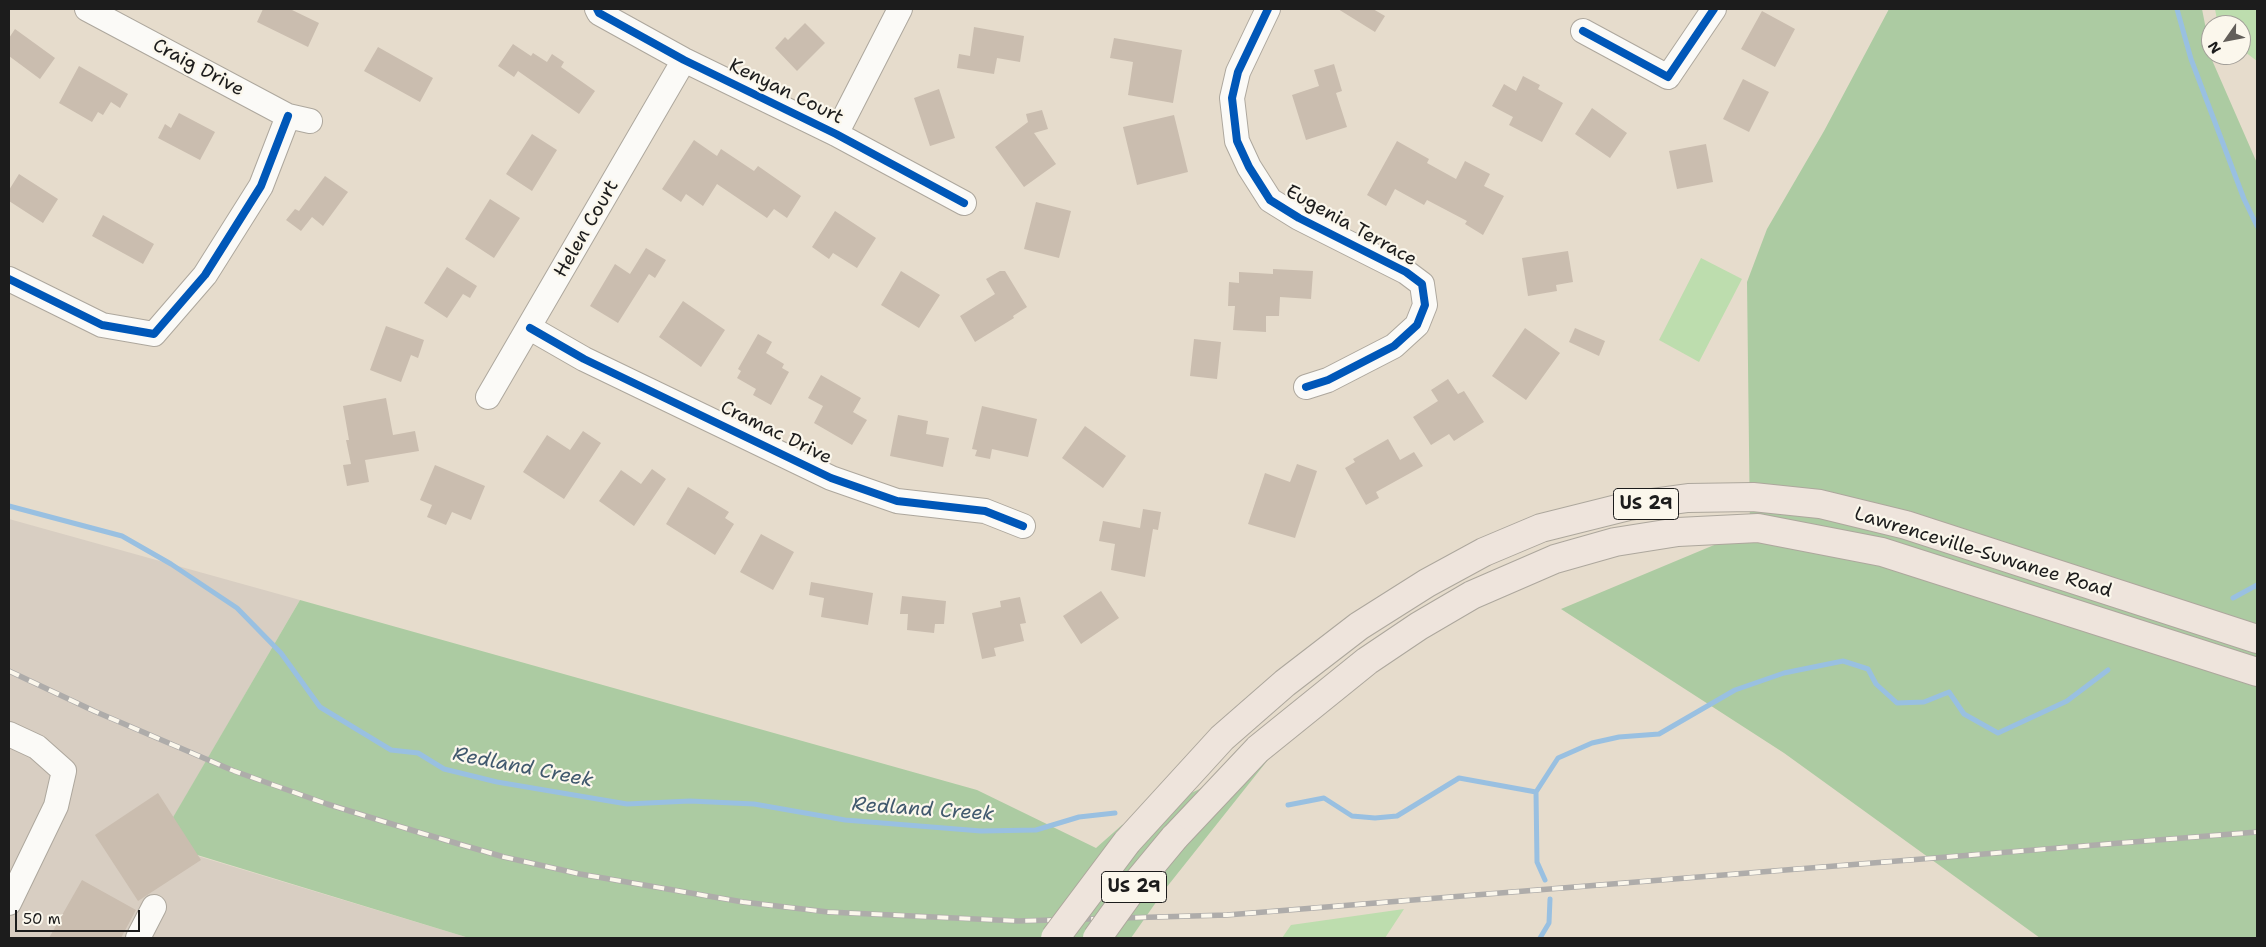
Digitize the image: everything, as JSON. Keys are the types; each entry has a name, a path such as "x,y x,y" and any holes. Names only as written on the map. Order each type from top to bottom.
{"main road":[{"name":"Lawrenceville-Suwanee Road","path":"1056,938 1126,842 1222,738 1285,683 1359,626 1427,583 1484,552 1541,528 1629,506 1688,498 1753,497 1820,504 1906,525 2257,639"},
{"name":"Lawrenceville-Suwanee Road","path":"1097,938 1135,885 1174,838 1258,749 1367,661 1419,626 1472,595 1555,559 1615,542 1669,534 1758,528 1882,552 2257,672"}],"street":[{"name":"Craig Drive","path":"9,279 102,324 154,334 205,275 261,186 299,119 87,9"},
{"name":"Kenyan Court","path":"597,9 599,13 684,60 836,134 964,202"},
{"path":"836,134 900,9"},
{"name":"Eugenia Terrace","path":"1268,9 1238,72 1232,98 1237,141 1249,167 1270,200 1299,218 1406,272 1422,284 1425,305 1417,325 1394,346 1328,380 1306,387"},
{"path":"1583,30 1668,77 1714,9"},
{"name":"Helen Court","path":"488,397 530,328 684,60"},
{"name":"Cramac Drive","path":"530,328 584,359 831,478 897,501 985,511 1022,526"},
{"path":"9,734 37,747 64,770 56,806 9,903"},
{"path":"138,938 154,907"}],"shaded area":[{"path":"9,519 300,600 158,844 469,938 9,938"}],"green space":[{"path":"1889,9 2202,9 2201,65 2214,65 2257,163 2257,938 2040,938 1784,753 1561,609 1750,530 1747,282 1767,229 1824,131"},
{"path":"2215,9 2257,9 2257,61 2251,56 2251,15 2216,15"},
{"path":"1701,258 1742,279 1699,362 1659,340"},
{"path":"300,600 977,790 1096,848 1122,825 1271,756 1166,888 1131,938 469,938 158,843"},
{"path":"1404,909 1385,938 1282,938 1291,925"}],"building":[{"path":"263,9 290,9 319,23 308,47 257,22"},
{"path":"1338,9 1373,9 1385,16 1375,32"},
{"path":"1762,11 1795,29 1775,67 1741,49"},
{"path":"805,23 825,43 797,71 775,48 785,37 788,40"},
{"path":"974,27 1024,36 1020,62 997,58 994,74 957,68 959,54 970,56"},
{"path":"15,29 55,58 40,79 9,56 9,38"},
{"path":"1114,38 1182,50 1173,103 1128,95 1133,62 1110,58"},
{"path":"513,44 531,56 533,53 547,62 552,54 564,62 561,67 595,91 579,114 518,71 514,77 498,66"},
{"path":"378,47 433,78 420,102 364,71"},
{"path":"1334,64 1342,91 1336,93 1347,127 1306,140 1292,95 1319,86 1314,70"},
{"path":"79,66 128,94 120,108 111,102 103,115 98,112 92,122 59,103"},
{"path":"1523,76 1540,85 1538,89 1563,103 1542,142 1509,125 1513,117 1492,106 1504,84 1516,91"},
{"path":"1743,79 1769,92 1749,132 1723,119"},
{"path":"939,89 955,138 930,146 914,98"},
{"path":"1592,108 1627,133 1610,158 1575,134"},
{"path":"1042,110 1048,129 1034,133 1056,164 1024,187 995,147 1028,122 1026,114"},
{"path":"179,113 215,132 200,160 158,138 165,124 171,128"},
{"path":"1174,115 1188,172 1137,185 1123,127"},
{"path":"532,134 557,150 532,191 506,174"},
{"path":"694,140 717,156 721,149 754,171 758,166 801,196 787,218 774,209 767,218 717,184 703,206 686,194 681,202 662,189"},
{"path":"1397,141 1429,159 1427,163 1456,179 1465,161 1490,174 1484,186 1504,196 1483,235 1465,224 1467,221 1427,200 1424,205 1395,189 1386,206 1367,195"},
{"path":"1706,144 1713,182 1677,189 1669,151"},
{"path":"19,174 58,199 43,223 9,201 9,190"},
{"path":"325,176 348,192 323,226 312,217 301,231 286,220 295,209 299,211"},
{"path":"490,199 520,218 494,258 465,239"},
{"path":"1036,202 1071,211 1059,258 1024,249"},
{"path":"835,211 876,238 857,268 833,253 829,259 812,247"},
{"path":"103,215 154,244 143,264 92,236"},
{"path":"646,248 666,260 655,278 649,274 618,323 590,306 615,264 630,274"},
{"path":"1568,251 1573,282 1556,285 1557,291 1528,296 1522,258"},
{"path":"447,267 477,286 470,298 463,294 447,318 424,303"},
{"path":"1273,269 1313,271 1311,299 1280,297 1279,316 1266,316 1266,332 1233,330 1235,306 1228,306 1229,282 1239,283 1239,272 1273,274"},
{"path":"901,271 940,295 919,328 881,305"},
{"path":"1000,271 1005,271 1027,307 1013,316 1014,318 975,342 960,316 995,294 986,279"},
{"path":"683,301 725,330 701,367 659,337"},
{"path":"386,326 424,340 418,358 411,355 401,382 370,370"},
{"path":"1525,328 1560,353 1526,400 1492,376"},
{"path":"1575,328 1605,341 1599,356 1569,342"},
{"path":"758,334 772,342 766,353 784,364 782,368 789,372 771,405 753,395 756,389 737,378 741,371 738,369"},
{"path":"1194,339 1221,342 1217,379 1190,376"},
{"path":"821,375 861,398 853,412 867,420 852,445 814,423 823,406 808,398"},
{"path":"1448,379 1458,394 1464,391 1484,422 1454,441 1449,434 1431,445 1413,417 1438,401 1431,390"},
{"path":"386,398 393,435 415,431 419,451 365,460 369,482 347,486 343,465 351,464 346,440 349,440 343,406"},
{"path":"982,406 1037,419 1028,457 992,449 990,459 975,456 977,450 972,449"},
{"path":"898,415 928,421 926,434 949,438 943,467 890,456"},
{"path":"1085,426 1126,456 1103,488 1062,458"},
{"path":"583,431 601,443 564,499 523,472 547,435 570,450"},
{"path":"1388,439 1400,460 1414,452 1423,466 1376,492 1379,498 1366,505 1345,468 1355,462 1353,459"},
{"path":"1297,464 1317,471 1295,538 1248,524 1265,473 1290,482"},
{"path":"435,465 485,486 471,520 452,512 446,525 427,517 432,505 420,500"},
{"path":"652,469 666,479 634,526 599,501 621,470 641,484"},
{"path":"688,487 729,512 725,518 734,524 715,555 666,524"},
{"path":"1143,509 1161,512 1158,530 1153,529 1145,577 1111,570 1115,544 1099,541 1103,521 1140,528"},
{"path":"761,534 794,552 773,590 740,572"},
{"path":"811,582 873,593 868,625 821,617 824,598 809,595"},
{"path":"1101,591 1119,618 1081,644 1063,616"},
{"path":"902,596 946,601 944,624 935,624 934,633 907,630 908,614 900,614"},
{"path":"1020,597 1026,623 1020,624 1024,641 994,648 996,656 982,659 972,613 1001,607 1000,601"},
{"path":"158,793 201,860 138,901 95,835"},
{"path":"82,880 136,910 121,938 49,938"}],"waterway":[{"path":"2177,9 2191,59 2244,199 2257,226"},
{"name":"Redland Creek","path":"9,506 122,536 171,564 237,608 281,653 320,707 391,750 418,753 444,769 497,782 627,804 690,801 754,804 845,820 981,831 1036,830 1079,817 1115,813"},
{"name":"Redland Creek","path":"2233,598 2257,585"},
{"name":"Redland Creek","path":"1536,792 1558,758 1592,743 1619,737 1659,734 1735,690 1784,673 1843,661 1868,669 1876,684 1897,703 1924,702 1949,692 1964,714 1998,733 2067,701 2108,670"},
{"name":"Redland Creek","path":"1288,805 1324,798 1352,816 1375,818 1397,816 1459,778 1536,792"},
{"path":"1536,792 1537,862 1545,880"},
{"path":"1540,938 1549,923 1550,899"}],"railway":[{"path":"9,671 94,711 234,771 327,804 421,833 504,857 580,874 743,902 828,912 1018,921 1227,915 2257,832"}],"cycle path":[{"path":"597,9 599,13 684,60 836,134 964,203"},
{"path":"1268,9 1238,72 1232,98 1237,141 1249,167 1270,200 1299,218 1406,272 1422,284 1425,305 1417,325 1394,346 1328,380 1306,387"},
{"path":"1583,31 1668,77 1714,9"},
{"path":"9,279 102,325 154,334 205,275 261,186 288,116"},
{"path":"530,328 584,359 831,478 897,501 985,511 1023,526"}]}
